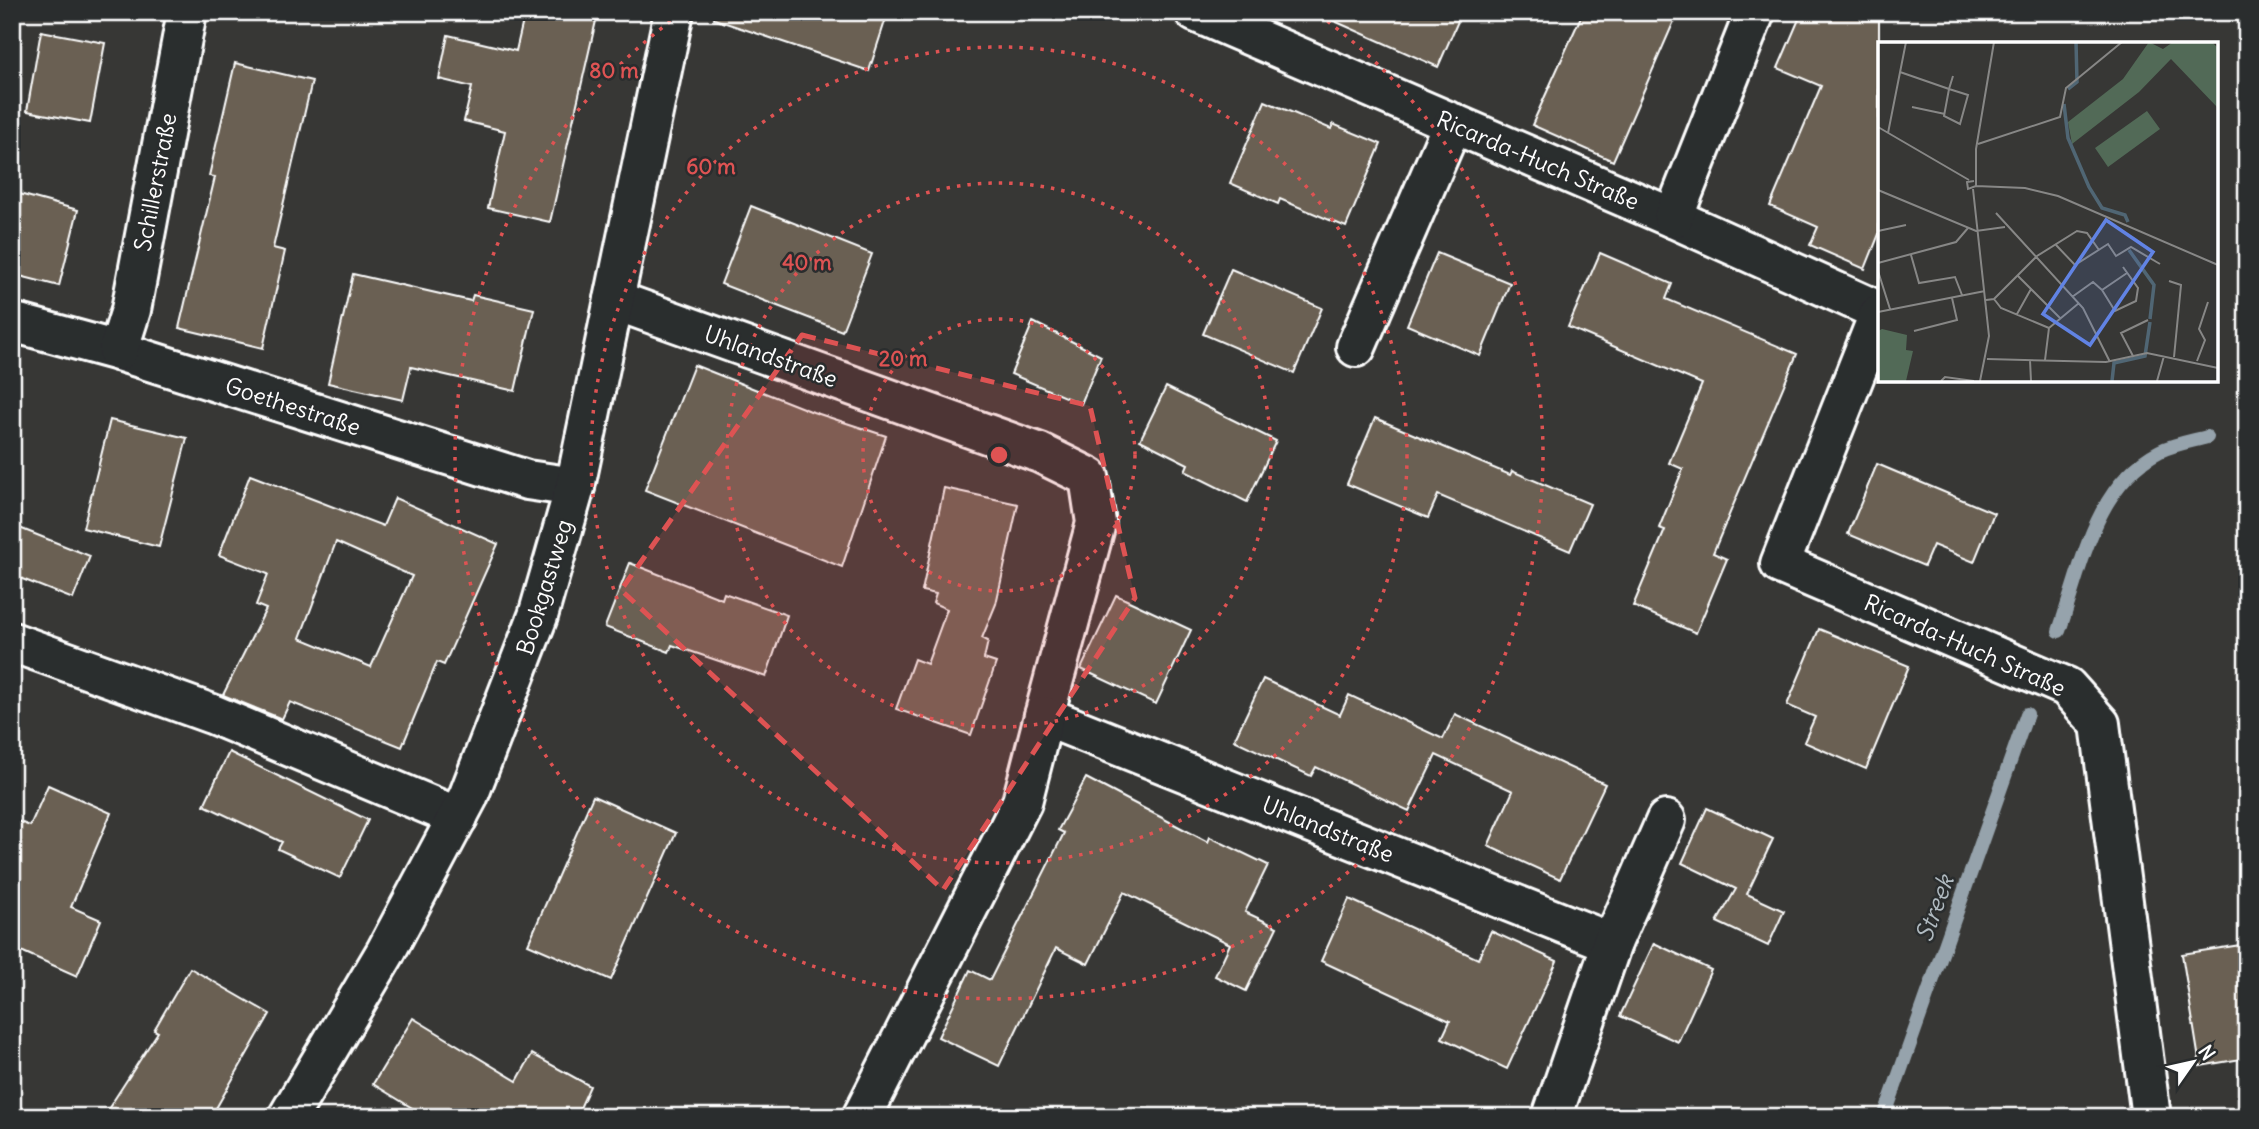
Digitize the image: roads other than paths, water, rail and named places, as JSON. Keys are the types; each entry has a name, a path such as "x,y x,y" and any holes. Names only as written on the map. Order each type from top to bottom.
{"street":[{"name":"Schillerstraße","path":"118,351 131,310 187,12"},
{"name":"Bookgastweg","path":"288,1117 385,953 458,817 538,617 575,487 674,12"},
{"name":"Ricarda-Huch Straße","path":"1195,12 1673,218 1878,312"},
{"path":"1673,218 1755,12"},
{"path":"1356,347 1454,123"},
{"name":"Uhlandstraße","path":"614,300 1040,453 1089,477 1096,523 1022,802 862,1117"},
{"name":"Ricarda-Huch Straße","path":"1878,315 1780,564 2067,687 2101,724 2151,1117"},
{"name":"Goethestraße","path":"12,322 118,351 518,477 575,487"},
{"path":"12,642 212,715 458,817"},
{"name":"Uhlandstraße","path":"1044,716 1612,943"},
{"path":"1552,1117 1612,943 1666,820"}],"waterway":[{"name":"Streek","path":"2059,631 2093,530 2120,484 2138,466 2160,451 2207,437"},
{"name":"Streek","path":"1884,1117 2027,714"}]}
